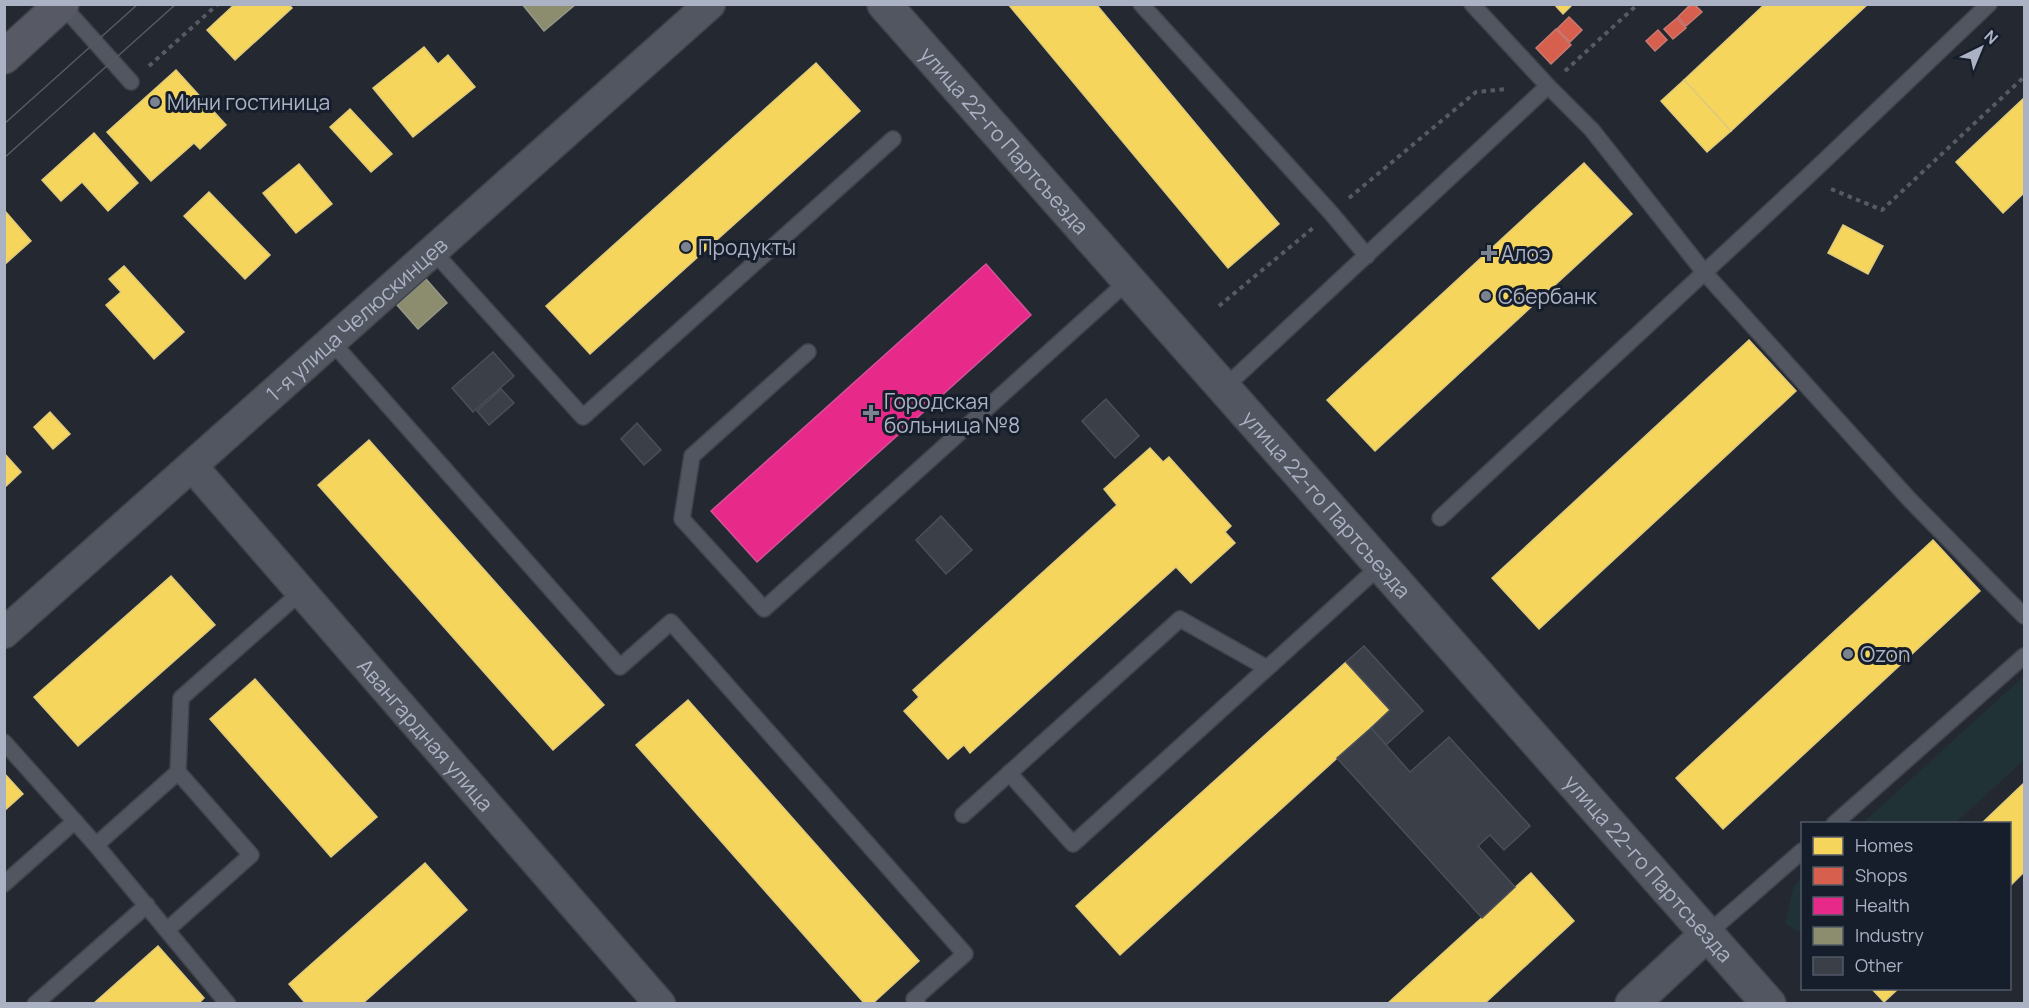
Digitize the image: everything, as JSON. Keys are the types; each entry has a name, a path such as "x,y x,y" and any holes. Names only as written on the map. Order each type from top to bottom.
{"main road":[{"path":"4,57 62,5"}],"street":[{"name":"1-я улица Челюскинцев","path":"4,633 710,4"},
{"name":"улица 22-го Партсъезда","path":"884,4 1769,1004"},
{"name":"Авангардная улица","path":"192,466 660,1004"},
{"path":"1632,1004 1707,934"}],"lane":[{"path":"1141,4 1331,213 1367,256"},
{"path":"1472,4 1592,130 1704,272 1910,498 2025,616"},
{"path":"1440,518 1805,179 1989,4"},
{"path":"62,5 131,82"},
{"path":"1224,388 1548,86"},
{"path":"433,251 583,417 892,139"},
{"path":"808,352 692,456 682,519 764,609 1128,281"},
{"path":"331,341 620,667 671,622 965,954 914,1002"},
{"path":"1009,773 1072,844 1381,565"},
{"path":"167,930 251,855 178,772 182,698 301,592"},
{"path":"963,815 1179,619 1267,668"},
{"path":"1836,822 2025,656"},
{"path":"4,742 96,845 228,1004"},
{"path":"96,845 178,772"},
{"path":"4,884 75,821"},
{"path":"1707,934 1801,853"},
{"path":"35,1004 147,905"}],"path":[{"path":"131,82 218,4"},
{"path":"1219,306 1476,92 1548,86 1638,4"},
{"path":"1805,179 1882,210 2025,77"}],"shaded area":[{"path":"2024,676 2024,760 1956,822 1864,822"},
{"path":"1801,879 1801,933 1785,923 1794,886"}],"building: Homes":[{"path":"235,4 288,4 292,8 235,60 207,30"},
{"path":"1008,4 1096,4 1279,224 1228,268"},
{"path":"1554,4 1573,4 1563,14"},
{"path":"1765,4 1868,4 1731,131 1684,80"},
{"path":"424,47 438,64 448,55 475,87 413,137 373,88"},
{"path":"816,63 860,111 590,354 546,306"},
{"path":"176,70 226,125 200,149 194,143 151,181 107,132"},
{"path":"1684,80 1731,131 1707,152 1661,101"},
{"path":"2024,98 2024,193 2003,213 1956,162"},
{"path":"350,109 392,154 371,172 330,127"},
{"path":"94,133 138,183 108,211 82,182 61,201 42,180"},
{"path":"1584,163 1632,214 1375,451 1327,400"},
{"path":"299,164 332,204 296,233 263,193"},
{"path":"209,192 270,255 245,279 184,216"},
{"path":"4,211 31,241 4,265"},
{"path":"1843,225 1883,246 1868,274 1828,253"},
{"path":"124,266 184,332 154,359 106,305 121,292 109,279"},
{"path":"1749,340 1796,391 1539,629 1492,578"},
{"path":"50,412 70,434 53,449 34,427"},
{"path":"369,440 604,705 553,750 318,485"},
{"path":"1150,448 1163,462 1169,457 1231,526 1225,532 1235,543 1191,583 1176,567 970,753 964,745 948,759 904,711 919,697 913,690 1117,505 1104,489"},
{"path":"4,453 21,472 4,488"},
{"path":"1933,540 1980,591 1723,829 1676,778"},
{"path":"171,576 215,625 78,746 34,697"},
{"path":"1346,662 1390,710 1120,955 1076,906"},
{"path":"255,679 377,817 331,857 210,719"},
{"path":"688,700 919,961 872,1004 865,1004 636,745"},
{"path":"4,773 23,794 4,811"},
{"path":"2024,783 2024,872 2011,885 2011,822 1983,822"},
{"path":"425,863 467,910 362,1004 306,1004 289,984"},
{"path":"1531,873 1574,921 1484,1004 1387,1004"},
{"path":"158,946 204,998 198,1004 93,1004"},
{"path":"1873,990 1897,990 1884,1002"}],"building: Shops":[{"path":"1691,4 1702,12 1686,26 1678,17"},
{"path":"1569,17 1582,30 1570,42 1557,29"},
{"path":"1677,18 1686,28 1673,39 1664,29"},
{"path":"1556,29 1571,45 1551,64 1536,48"},
{"path":"1658,30 1667,40 1655,51 1646,41"}],"building: Health":[{"name":"Городская больница №8","path":"986,264 1031,315 757,562 711,511"}],"building: Industry":[{"path":"522,4 576,4 544,31"},
{"path":"426,279 447,303 418,329 397,305"}],"building: Other":[{"path":"493,352 514,376 473,412 452,388"},
{"path":"501,389 514,403 489,425 477,411"},
{"path":"1106,399 1139,436 1115,458 1082,421"},
{"path":"637,423 661,450 644,465 621,439"},
{"path":"941,516 972,550 946,574 916,540"},
{"path":"1364,646 1423,711 1386,745 1371,728 1390,710 1346,662"},
{"path":"1371,728 1410,772 1449,737 1530,826 1504,850 1490,835 1478,846 1515,887 1482,918 1337,758"}],"tram line":[{"path":"4,124 138,4"},
{"path":"4,158 176,4"}],"place":[{"name":"Мини гостиница","path":"155,102"},
{"name":"Продукты","path":"686,247"},
{"name":"Алоэ","path":"1489,253"},
{"name":"Сбербанк","path":"1486,296"},
{"name":"Городская больница №8","path":"871,413"},
{"name":"Ozon","path":"1848,654"}]}
